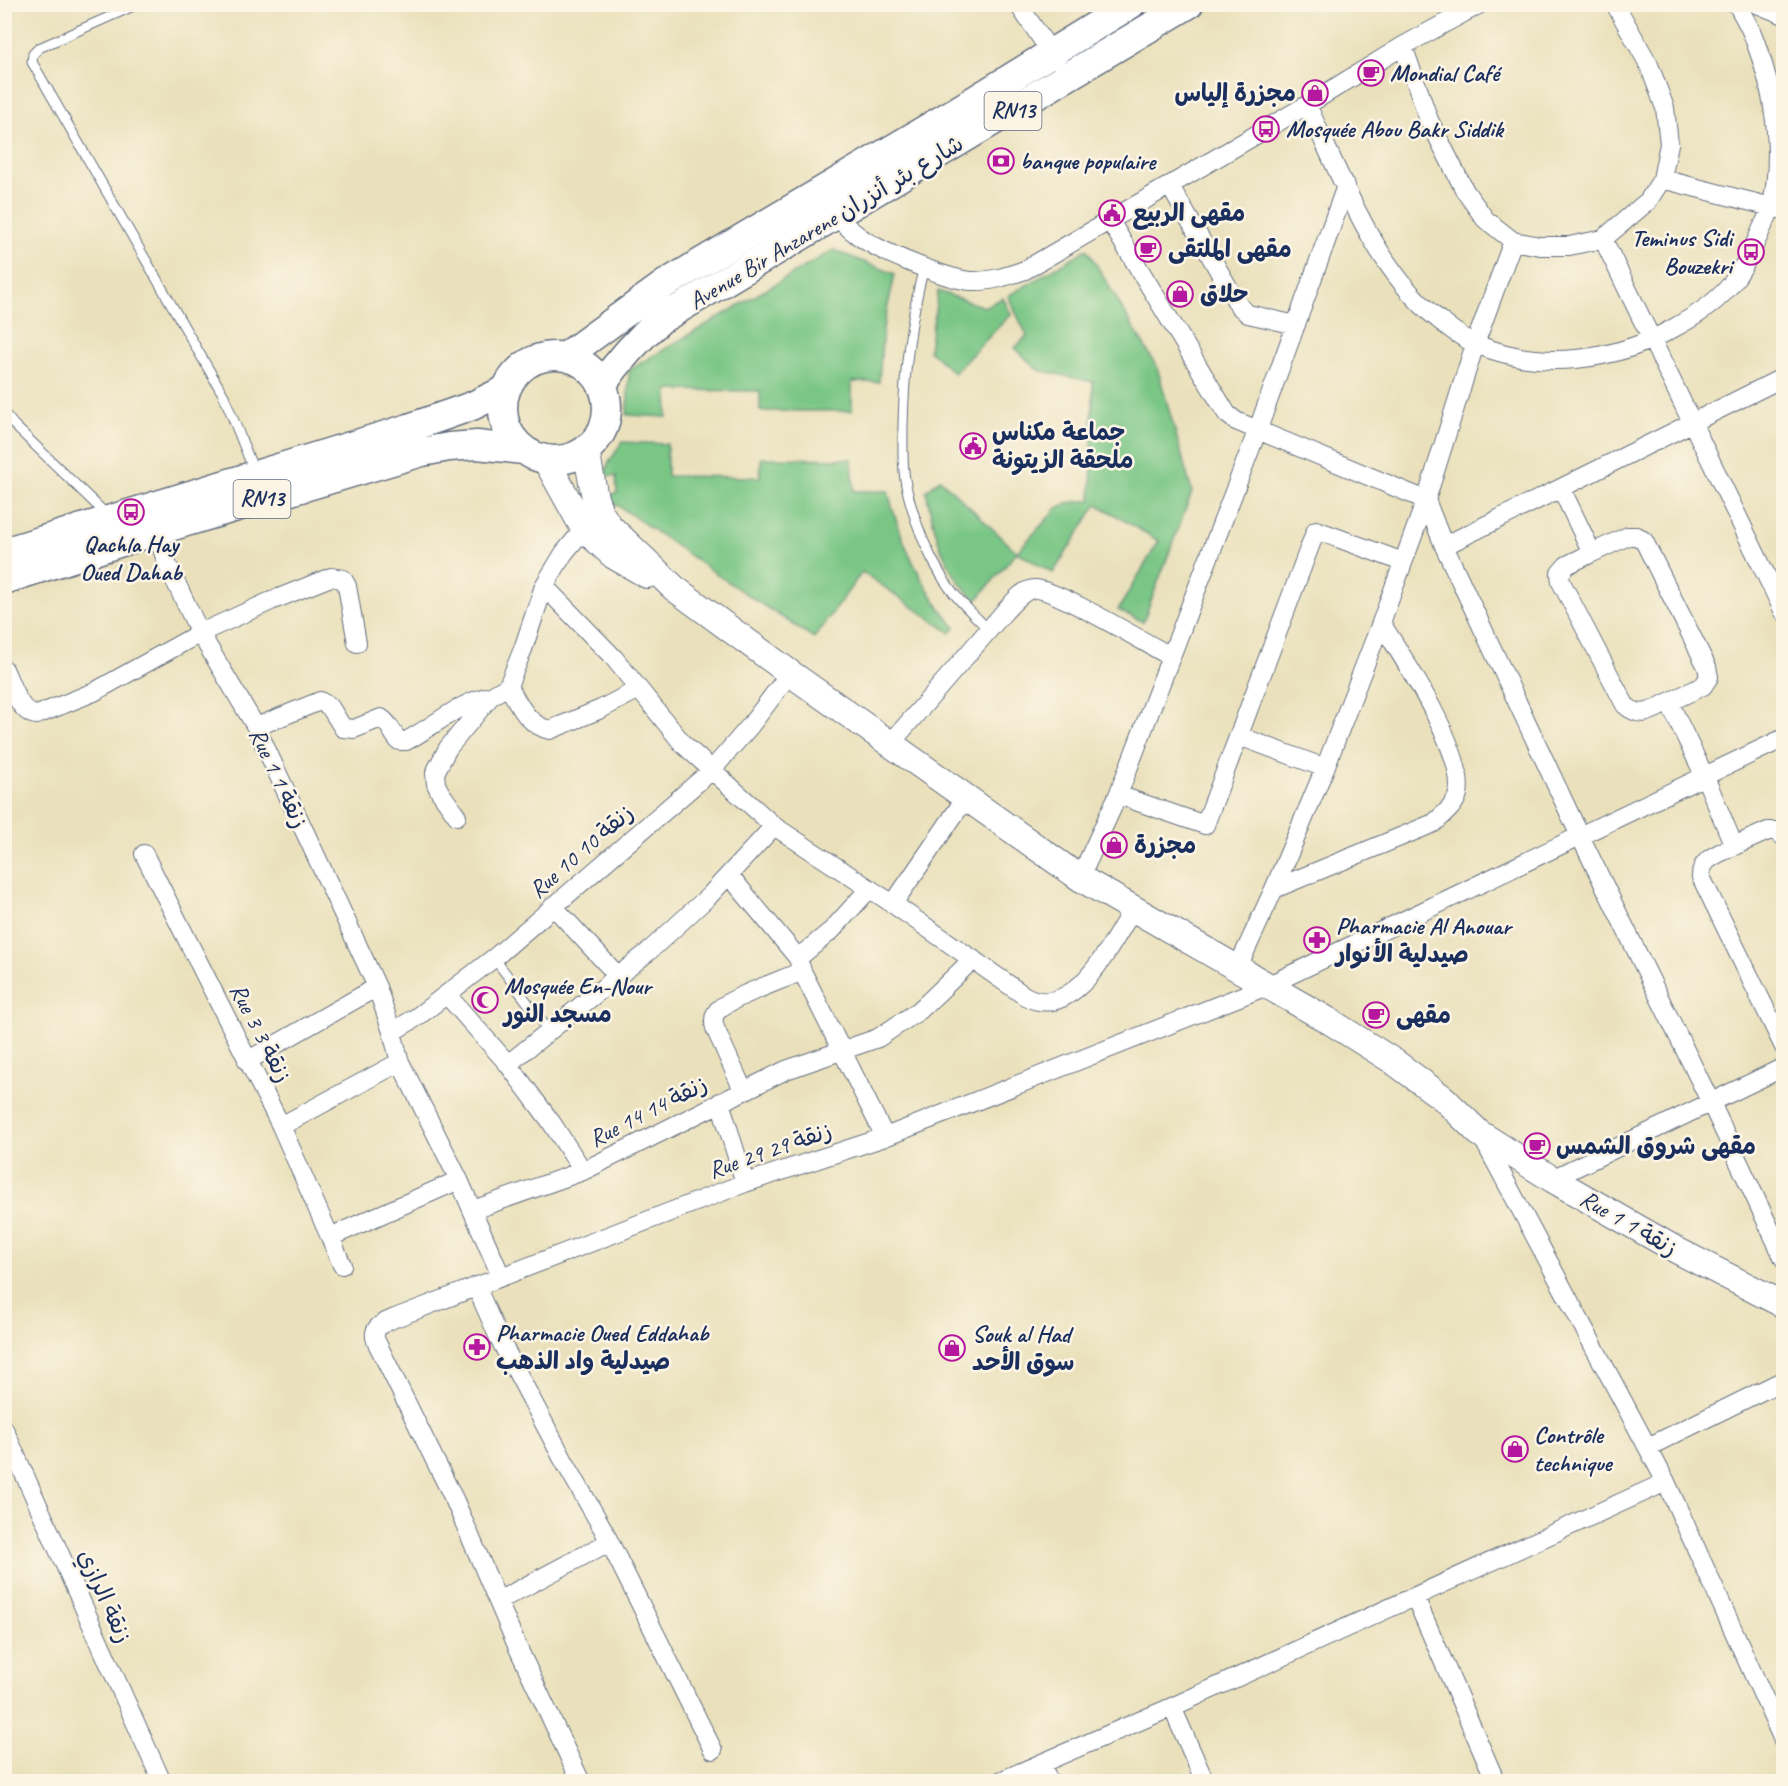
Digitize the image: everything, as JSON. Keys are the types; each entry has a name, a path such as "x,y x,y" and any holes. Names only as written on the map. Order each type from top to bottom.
{"main road":[{"name":"Avenue Bir Anzarene شارع بئر أنزران","path":"566,356 665,284 960,109 1131,4"},
{"name":"Avenue Bir Anzarene شارع بئر أنزران","path":"602,385 619,360 660,320 1189,4"},
{"name":"RN13","path":"4,580 156,531 258,487 444,417 505,390 511,379 529,362 553,355 566,356"},
{"path":"566,356 591,369 602,385 607,399 604,427 586,450"},
{"path":"505,390 502,407 505,423 512,438 535,455"},
{"name":"RN13","path":"4,552 111,519 431,450 477,445 568,459 586,450"}],"street":[{"path":"1018,4 1066,78"},
{"path":"819,192 836,215 860,237 924,267 971,281 997,279 1025,270 1307,105 1402,46 1480,4"},
{"path":"1402,46 1430,120 1465,191 1485,219 1513,241 1540,246 1569,246 1603,239 1648,201 1662,179 1669,144 1665,108 1649,65 1615,4"},
{"path":"1307,105 1376,246 1406,288 1438,319 1475,344 1520,357 1557,361 1585,359 1620,351 1652,340 1695,316 1727,289 1777,209 1777,125 1767,77 1755,39 1737,4"},
{"path":"1757,4 1784,15"},
{"path":"1662,179 1777,209"},
{"path":"1170,186 1239,306 1248,314 1296,325"},
{"path":"1080,878 1118,795 1258,429 1346,186"},
{"path":"1110,220 1227,414 1236,421 1426,500 1444,546 1580,836 1711,1103 1784,1259"},
{"path":"1603,239 1784,612"},
{"path":"1237,969 1274,889 1325,768 1381,623 1426,500 1475,344 1513,241"},
{"path":"1444,546 1784,377"},
{"path":"586,450 595,498 609,526 674,588"},
{"path":"535,455 554,477 584,530 614,556 637,571 674,588"},
{"path":"1561,488 1592,553"},
{"path":"256,727 320,701 330,707 343,728 354,729 381,718 385,720 399,741 406,741 460,707 475,699 491,696 508,686 523,650 544,586 564,553 584,530"},
{"path":"1118,795 1205,825 1316,530 1403,562"},
{"name":"Rue 1 زنقة 1","path":"156,531 168,566 200,633 256,727 377,987 396,1047 473,1210 501,1276"},
{"path":"1628,536 1637,536 1644,541 1707,667 1709,677 1703,686 1669,702 1645,713 1634,713 1625,705 1561,582 1560,573 1567,565 1628,536"},
{"path":"4,669 23,707 27,712 37,715 94,692 200,633 331,577 343,579 347,586 357,643"},
{"path":"544,586 614,658 683,744 774,826 1033,1000 1051,1002 1071,994 1086,979 1133,909"},
{"name":"Rue 1 زنقة 1","path":"674,588 789,673 967,796 1080,878 1393,1061 1443,1098 1479,1133 1552,1179 1678,1251 1784,1305"},
{"path":"891,743 1019,597 1034,589 1068,600 1170,656"},
{"path":"1274,889 1434,823 1450,808 1458,794 1455,768 1439,721 1381,623"},
{"name":"Rue 10 زنقة 10","path":"281,1126 396,1047 447,995 494,958 711,771 750,726 789,673"},
{"path":"508,686 526,715 535,724 550,730 601,709 639,689"},
{"path":"457,816 440,792 435,773 448,748 491,696"},
{"path":"1669,702 1705,777 1734,846"},
{"path":"1239,736 1325,768"},
{"name":"Rue 29 زنقة 29","path":"498,1601 455,1501 376,1341 375,1330 394,1318 501,1276 745,1183 885,1137 1267,986 1784,738"},
{"path":"893,904 967,796"},
{"path":"508,1064 648,952 729,875 774,826"},
{"path":"1784,837 1776,831 1768,831 1704,862 1700,870 1701,877 1784,1047"},
{"name":"Rue 3 زنقة 3","path":"144,854 281,1126 342,1265"},
{"path":"729,875 800,965 885,1137"},
{"path":"743,1090 715,1028 714,1016 721,1008 800,965 869,889"},
{"path":"553,906 618,976"},
{"name":"Rue 14 زنقة 14","path":"473,1210 583,1171 786,1070 878,1038 920,1010 973,959"},
{"path":"247,1061 377,987"},
{"path":"447,995 508,1064 551,1122 583,1171"},
{"path":"1552,1179 1784,1067"},
{"path":"720,1102 745,1183"},
{"path":"1479,1133 1666,1482 1784,1742"},
{"path":"330,1237 459,1180"},
{"path":"476,1286 499,1338 609,1542 713,1750"},
{"path":"1648,1447 1784,1380"},
{"name":"زنقة الرازي","path":"4,1429 162,1782"},
{"path":"998,1782 1172,1707 1666,1482"},
{"path":"581,1782 498,1601 609,1542"},
{"path":"1415,1597 1496,1782"},
{"path":"1172,1707 1205,1782"},
{"path":"1041,1763 1049,1782"}],"lane":[{"path":"138,4 39,48 33,54 32,62 224,396 258,487"},
{"path":"924,267 913,312 903,383 903,456 906,488 928,550 942,577 963,604 989,630"},
{"path":"4,413 111,519"},
{"path":"494,958 549,1031"}],"green space":[{"path":"1087,249 1157,367 1192,492 1143,622 1118,610 1159,541 1097,504 1053,573 1017,552 1057,508 1067,503 1091,500 1093,382 1038,370 1015,348 1027,336 1008,296"},
{"path":"833,250 895,274 883,328 879,382 852,382 852,411 760,411 760,391 668,390 667,417 627,415 629,370"},
{"path":"938,291 984,307 1003,298 1011,314 954,373 929,350"},
{"path":"622,442 667,444 667,476 760,477 761,458 852,459 854,491 888,491 913,563 932,596 955,627 951,633 862,572 814,638 738,589 610,500 609,495 617,493 616,476 605,476 608,464"},
{"path":"940,479 1017,552 976,601 956,577 942,551 926,491"}],"place":[{"name":"Mondial Café","path":"1371,73"},
{"name":"مجزرة إلياس","path":"1315,93"},
{"name":"Mosquée Abou Bakr Siddik","path":"1266,129"},
{"name":"banque populaire","path":"1001,161"},
{"name":"مقهى الربيع","path":"1112,213"},
{"name":"مقهى الملتقى","path":"1148,249"},
{"name":"Teminus Sidi Bouzekri","path":"1751,252"},
{"name":"حلاق","path":"1180,294"},
{"name":"جماعة مكناس ملحقة الزيتونة","path":"973,446"},
{"name":"Qachla Hay Oued Dahab","path":"131,512"},
{"name":"مجزرة","path":"1114,845"},
{"name":"Pharmacie Al Anouar صيدلية الأنوار","path":"1317,940"},
{"name":"Mosquée En-Nour مسجد النور","path":"485,1000"},
{"name":"مقهى","path":"1376,1015"},
{"name":"مقهى شروق الشمس","path":"1537,1146"},
{"name":"Pharmacie Oued Eddahab صيدلية واد الذهب","path":"477,1347"},
{"name":"Souk al Had سوق الأحد","path":"952,1348"},
{"name":"Contrôle technique","path":"1515,1449"}]}
